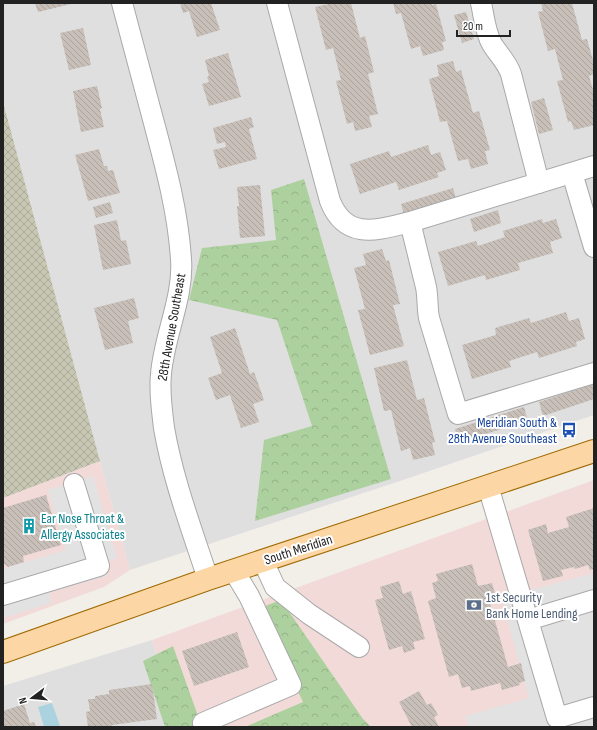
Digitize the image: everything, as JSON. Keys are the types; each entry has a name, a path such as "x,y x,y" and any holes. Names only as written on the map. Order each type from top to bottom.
{"main road":[{"name":"South Meridian","path":"3,652 208,579 594,451"}],"street":[{"name":"28th Avenue Southeast","path":"122,3 168,177 178,222 181,276 163,359 161,403 165,433 173,468 186,516 208,579"},
{"path":"277,3 328,193 334,210 340,219 350,226 373,230 410,222 594,166"},
{"path":"481,3 491,43 508,67 539,183"},
{"path":"572,173 594,247"},
{"path":"410,222 428,297 427,310 458,414 594,373"},
{"path":"3,596 99,566 74,484"},
{"path":"488,486 557,718 594,708"},
{"path":"263,561 275,587 309,614 359,647"},
{"path":"203,723 291,685 249,596 234,571"},
{"path":"528,620 594,600"}],"shaded area":[{"path":"3,3 594,3 594,415 130,570 3,102"},
{"path":"3,102 100,461 3,498"},
{"path":"100,461 130,570 104,587 3,624 3,498"},
{"path":"93,476 117,558 104,562 107,576 49,592 51,603 3,618 3,569 66,550 48,490"},
{"path":"594,480 594,727 179,727 152,640"},
{"path":"594,573 594,727 468,727 465,716 529,698 502,601 513,598 512,595"},
{"path":"152,640 179,727 3,727 3,686"}],"green space":[{"path":"304,179 391,479 255,521 264,440 312,426 277,320 189,300 202,248 276,240 271,190"},
{"path":"281,600 363,719 371,727 245,727 303,702 263,618 265,606"},
{"path":"173,646 202,727 165,727 143,661"}],"water":[{"path":"52,703 60,726 44,727 38,707"}],"building":[{"path":"35,3 71,3 71,4 38,12"},
{"path":"180,3 211,3 220,30 197,37 189,11 183,13"},
{"path":"334,3 351,3 360,38 365,36 374,72 368,74 378,114 369,116 372,127 355,131 353,122 347,124 336,81 341,80 333,48 326,50 315,7"},
{"path":"393,3 436,4 446,41 442,42 444,50 423,56 420,46 411,49 401,13 396,14"},
{"path":"541,3 572,3 582,40 587,39 594,64 594,74 589,76 594,93 594,125 574,130 571,121 568,122 557,81 563,80 555,49 548,51 538,12 543,11"},
{"path":"466,12 474,39 462,43 454,15"},
{"path":"83,28 91,65 69,70 60,33"},
{"path":"228,53 241,97 209,106 202,84 209,82 205,60"},
{"path":"453,61 456,72 461,70 473,113 479,111 490,150 485,151 488,164 471,169 468,159 458,161 447,121 440,122 429,79 439,76 437,65"},
{"path":"97,86 102,108 100,109 104,127 81,132 73,91"},
{"path":"544,98 553,130 539,134 531,102"},
{"path":"251,117 254,127 249,129 257,159 219,169 213,150 226,147 225,142 217,144 213,128"},
{"path":"428,145 431,155 440,152 446,170 437,173 439,177 399,190 396,182 360,194 350,164 389,151 391,157"},
{"path":"99,149 104,166 107,166 108,171 113,170 120,193 88,201 75,155"},
{"path":"260,185 265,236 240,238 237,187"},
{"path":"453,188 457,202 405,218 401,204"},
{"path":"110,202 113,213 96,218 93,207"},
{"path":"498,210 501,223 474,232 470,219"},
{"path":"542,219 543,223 556,219 562,238 550,242 553,253 518,263 520,270 486,280 485,275 448,286 438,252 476,241 478,246 505,237 503,231"},
{"path":"117,220 121,241 126,240 131,264 103,270 94,225"},
{"path":"382,249 386,261 389,260 400,304 393,305 404,346 370,355 358,310 365,309 354,268 366,265 363,254"},
{"path":"134,298 139,318 128,321 133,343 105,350 94,308"},
{"path":"566,312 569,321 579,318 585,339 576,342 577,346 539,358 537,352 509,361 511,367 472,379 462,345 496,335 495,328 529,318 531,323"},
{"path":"235,328 250,374 254,372 264,400 253,404 259,422 241,428 230,395 216,400 208,378 222,373 210,337"},
{"path":"407,360 417,400 424,398 435,442 432,443 435,455 413,460 410,448 401,451 391,410 384,411 374,368"},
{"path":"593,384 594,399 543,416 539,402"},
{"path":"524,407 528,421 459,442 455,429"},
{"name":"Ear Nose Throat & Allergy Associates","path":"46,495 61,545 23,556 24,562 8,567 5,564 3,565 3,508"},
{"path":"594,508 594,569 590,570 588,565 575,569 574,567 561,570 563,576 543,581 528,530 546,524 548,533 569,527 566,517"},
{"path":"472,564 478,586 492,583 497,601 490,603 508,667 521,663 525,681 519,683 520,685 502,690 500,683 471,691 470,686 462,688 458,674 449,677 428,601 436,598 432,583 438,581 436,574"},
{"path":"399,581 403,594 411,591 425,639 413,642 415,649 404,653 402,646 389,650 375,600 383,598 380,587"},
{"path":"237,632 249,667 194,686 182,651"},
{"path":"152,684 157,719 112,725 112,727 88,727 86,712 90,711 88,699 95,699 95,696 109,694 109,690"},
{"path":"419,691 427,705 431,703 438,715 434,717 439,727 412,727 399,702"},
{"path":"24,704 30,723 34,722 36,727 3,727 3,711"}],"place":[{"name":"Meridian South & 28th Avenue Southeast","path":"569,430"},
{"name":"Ear Nose Throat & Allergy Associates","path":"29,526"},
{"name":"1st Security Bank Home Lending","path":"474,605"}]}
